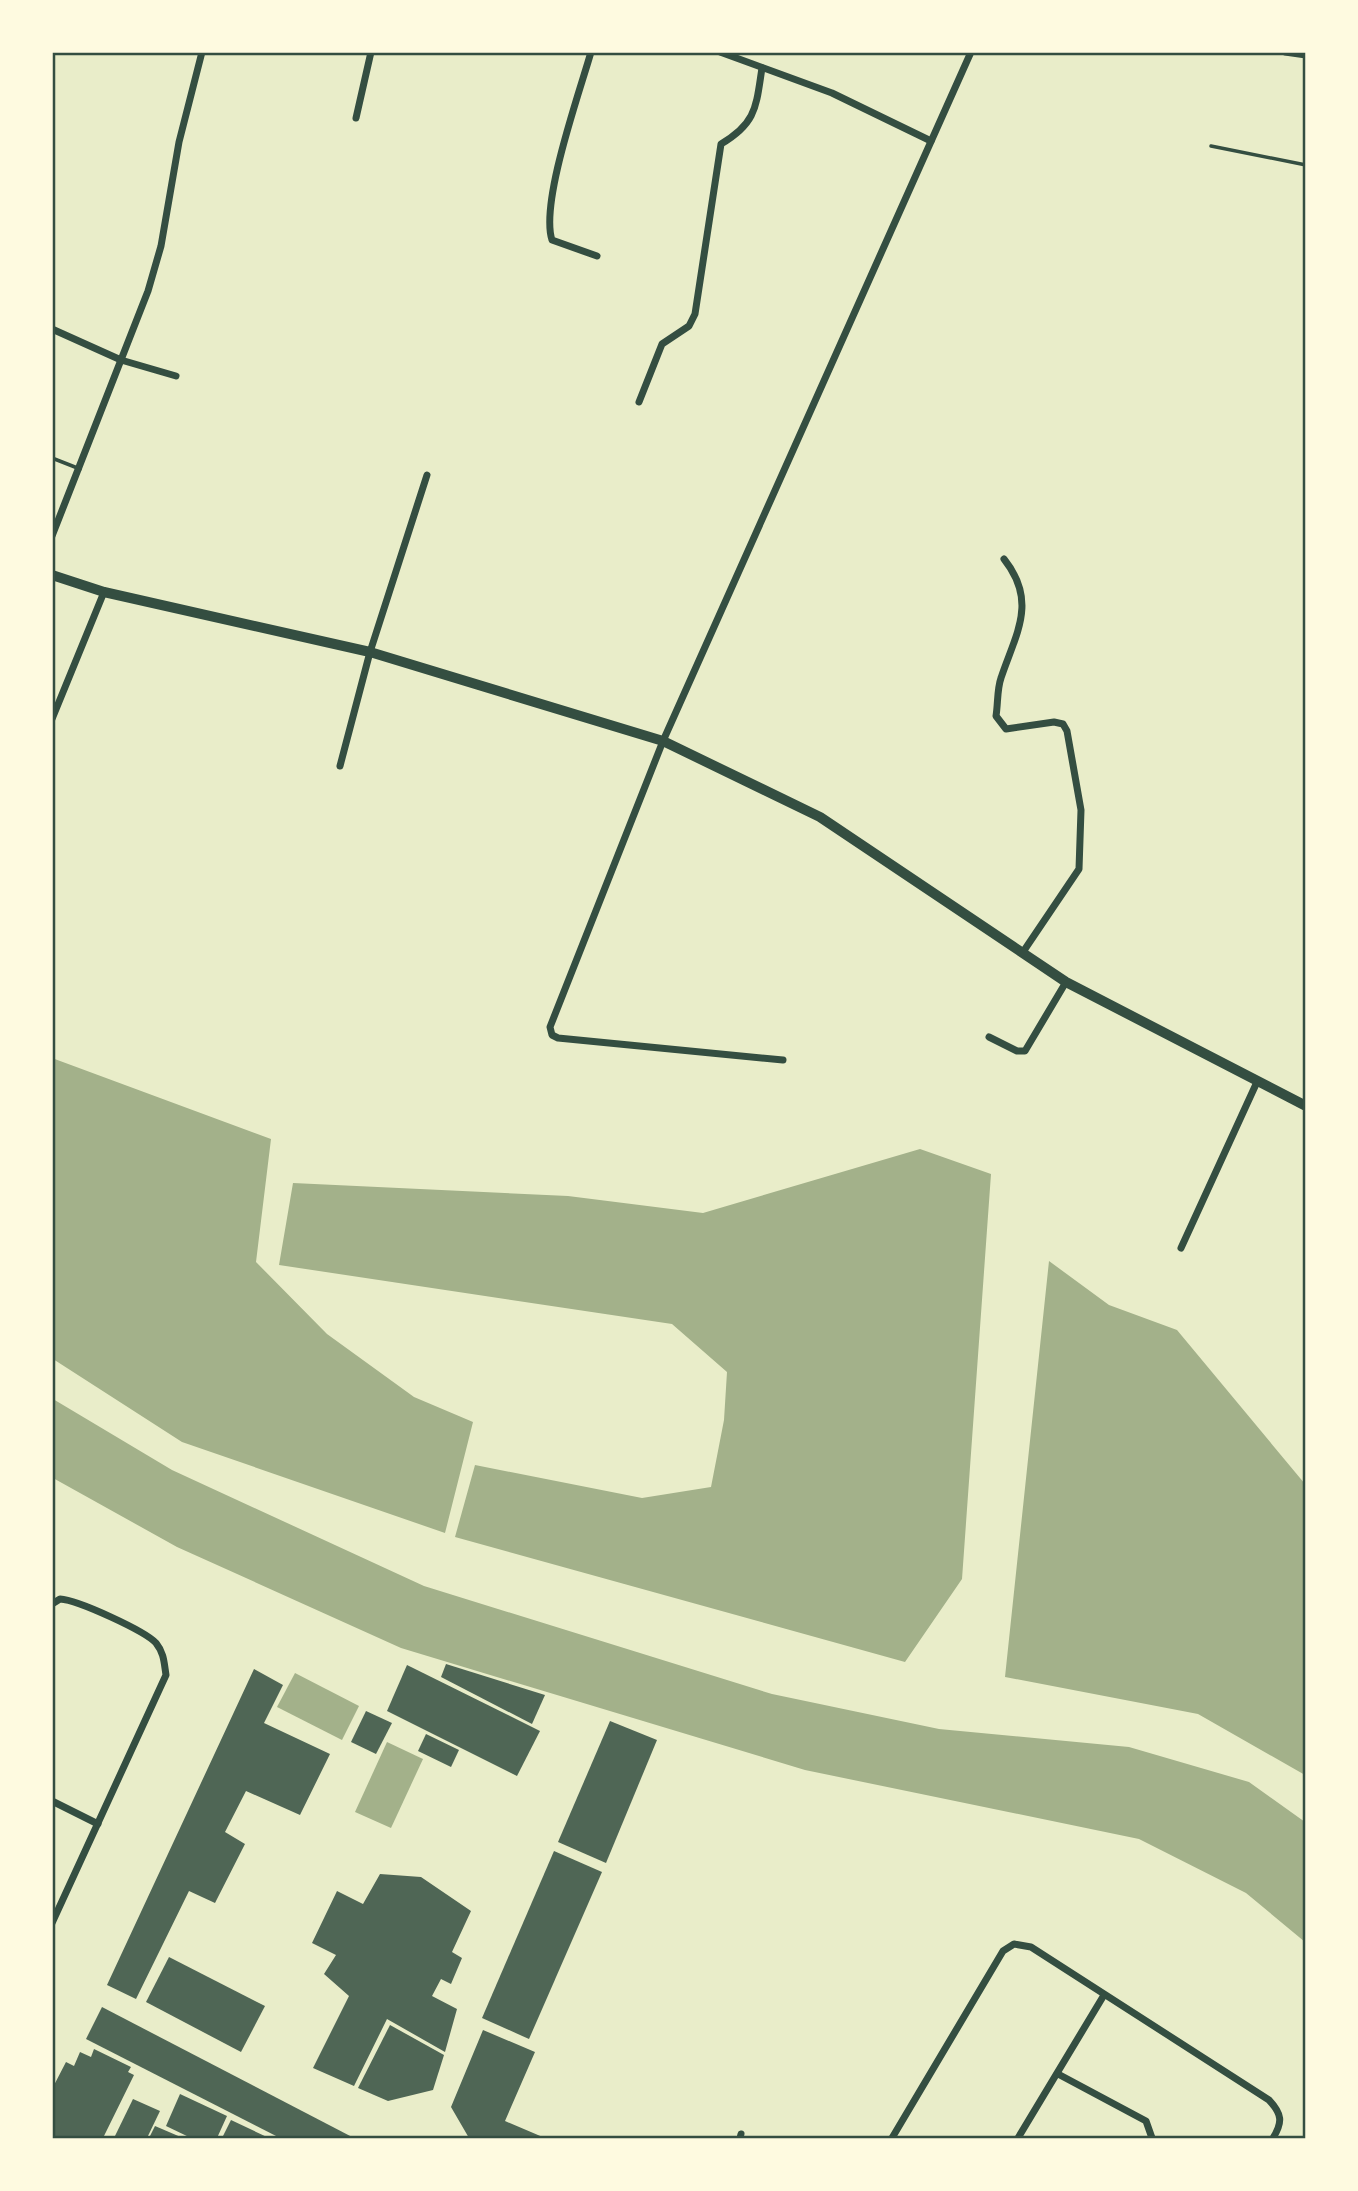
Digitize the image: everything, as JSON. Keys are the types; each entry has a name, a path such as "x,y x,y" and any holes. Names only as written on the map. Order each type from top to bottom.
{"street":[{"path":"52,536 121,360 161,246 179,142 202,52"},
{"path":"356,118 371,52"},
{"path":"591,52 560,165 548,228 552,240 597,256"},
{"path":"720,52 832,93 931,141"},
{"path":"783,1060 558,1038 552,1035 550,1027 663,741 971,52"},
{"path":"1285,52 1306,55"},
{"path":"639,402 662,344 689,326 695,314 721,144 741,132 755,112 762,68"},
{"path":"52,329 121,360 177,376"},
{"path":"340,766 370,652 427,475"},
{"path":"1004,559 1018,577 1023,612 1000,680 996,716 1006,729 1054,722 1063,724 1068,731 1082,810 1079,869 1023,952"},
{"path":"52,575 104,592 370,652 663,741 820,817 1066,982 1306,1106"},
{"path":"52,719 104,592"},
{"path":"989,1037 1017,1051 1025,1051 1066,982"},
{"path":"1181,1248 1257,1082"},
{"path":"52,1604 60,1599 76,1600 154,1640 164,1654 166,1675 52,1923"},
{"path":"52,1801 98,1824"},
{"path":"892,2138 1003,1951 1014,1944 1031,1947 1269,2100 1280,2112 1281,2126 1273,2138"},
{"path":"1018,2138 1104,1995"},
{"path":"1058,2074 1146,2120 1152,2138"}],"lane":[{"path":"1212,146 1306,164"},
{"path":"52,458 79,468"}],"shaded area":[{"path":"52,1058 271,1139 256,1262 327,1334 414,1397 473,1422 445,1533 182,1442 53,1359"},
{"path":"920,1149 991,1174 962,1579 905,1662 455,1537 475,1465 642,1498 711,1487 724,1420 727,1372 672,1324 279,1265 293,1183 568,1196 703,1213"},
{"path":"1049,1261 1109,1305 1177,1330 1305,1484 1305,1775 1198,1714 1005,1677"},
{"path":"53,1399 172,1470 424,1586 772,1694 939,1729 1129,1747 1249,1782 1305,1822 1305,1942 1246,1893 1139,1839 805,1770 401,1648 177,1547 53,1478"},
{"path":"295,1673 359,1706 342,1740 277,1707"},
{"path":"387,1742 423,1759 391,1828 355,1812"}],"building":[{"path":"446,1664 545,1695 532,1724 441,1677"},
{"path":"407,1665 540,1731 517,1776 387,1711"},
{"path":"254,1669 283,1685 264,1723 330,1754 300,1815 246,1791 225,1832 245,1844 215,1903 189,1891 136,1999 107,1985"},
{"path":"366,1711 392,1723 376,1754 351,1742"},
{"path":"610,1721 657,1740 606,1863 558,1842"},
{"path":"426,1734 459,1750 451,1767 418,1751"},
{"path":"554,1851 602,1872 529,2039 482,2018"},
{"path":"380,1874 421,1877 471,1911 452,1952 462,1958 451,1984 441,1979 432,1996 457,2009 445,2052 387,2019 354,2086 313,2068 349,1996 324,1974 336,1955 312,1943 337,1891 363,1904"},
{"path":"169,1957 265,2006 241,2052 146,2002"},
{"path":"102,2007 354,2138 280,2138 86,2039"},
{"path":"390,2025 444,2055 433,2090 388,2101 358,2088"},
{"path":"483,2030 535,2052 505,2121 545,2138 469,2138 451,2107"},
{"path":"94,2049 131,2067 128,2072 134,2075 103,2138 52,2138 52,2089 66,2062 74,2066 80,2052 91,2057"},
{"path":"180,2094 227,2116 217,2138 191,2138 166,2126"},
{"path":"133,2099 160,2111 147,2138 114,2138"},
{"path":"231,2120 269,2138 222,2138"},
{"path":"155,2126 183,2138 149,2138"}]}
